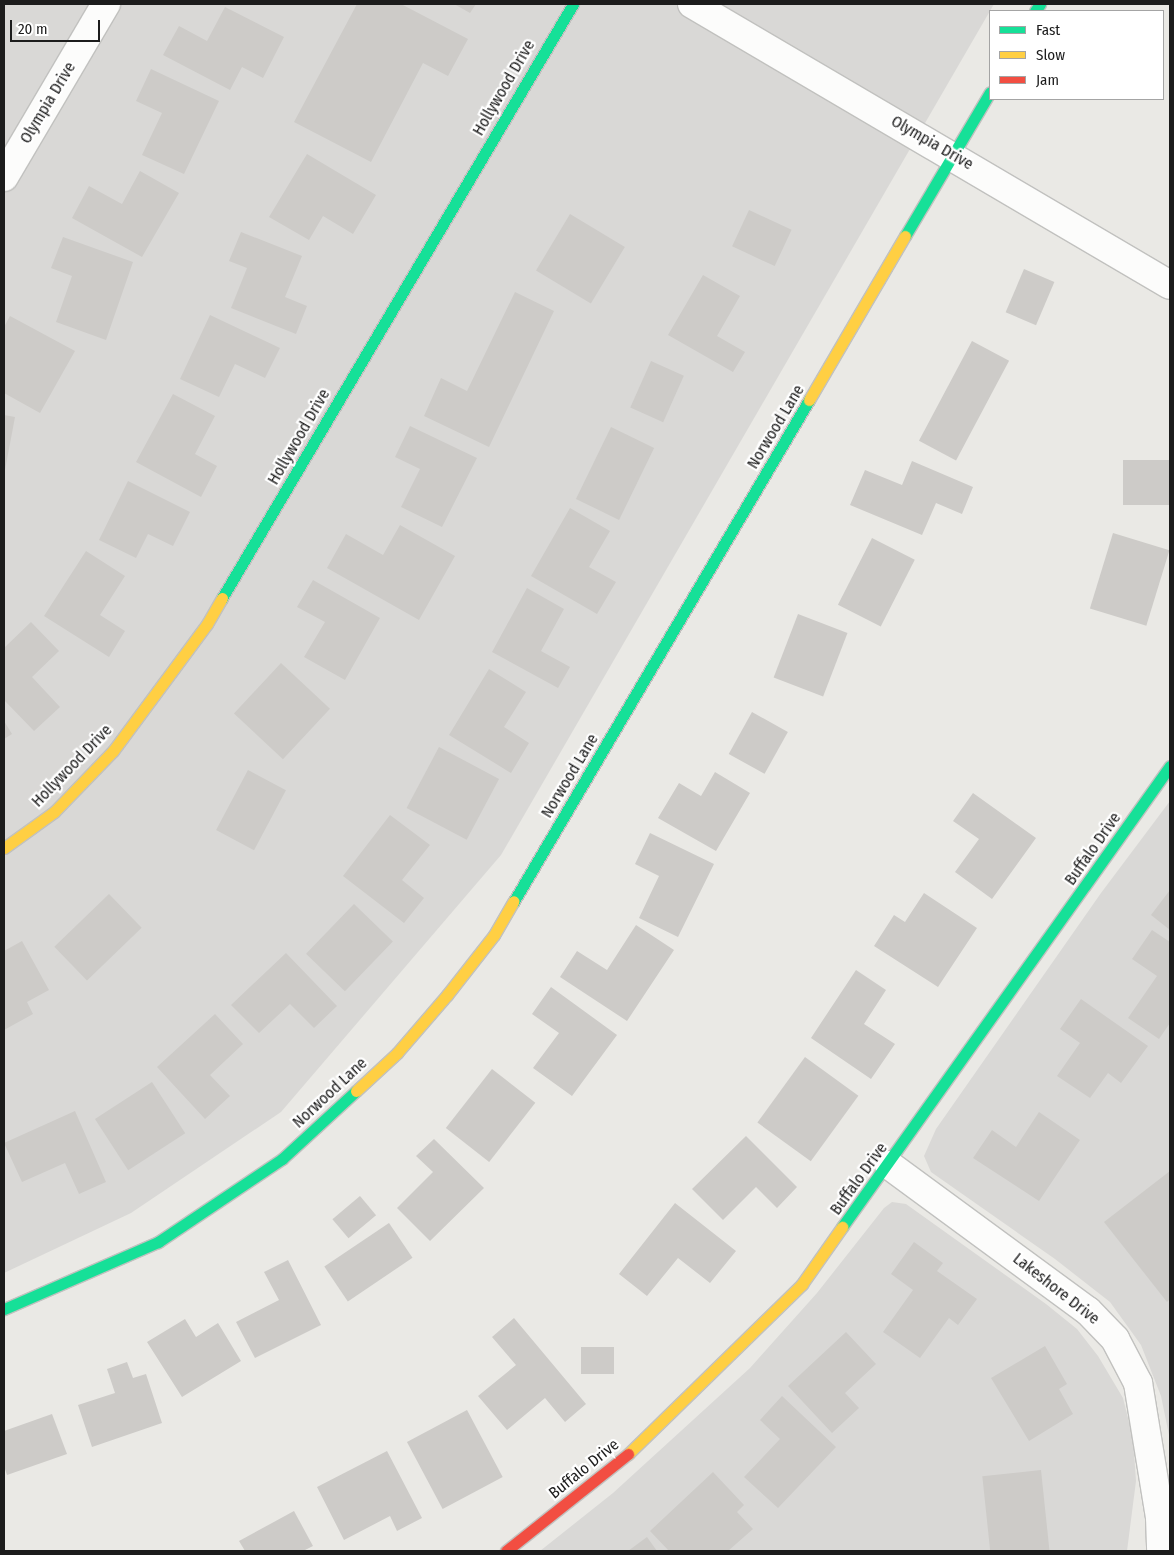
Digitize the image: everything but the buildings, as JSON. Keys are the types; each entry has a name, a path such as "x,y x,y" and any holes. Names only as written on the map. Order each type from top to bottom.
{"street":[{"name":"Olympia Drive","path":"4,176 106,4"},
{"name":"Hollywood Drive","path":"4,848 54,812 113,751 208,624 573,4"},
{"name":"Olympia Drive","path":"692,4 954,156 1170,285"},
{"name":"Norwood Lane","path":"4,1309 158,1242 282,1159 397,1053 447,996 494,935 989,94"},
{"name":"Buffalo Drive","path":"506,1551 616,1466 802,1284 889,1165 1170,766"},
{"name":"Lakeshore Drive","path":"889,1165 1088,1311 1115,1339 1138,1383 1160,1517 1161,1551"}],"shaded area":[{"path":"4,4 994,4 501,855 281,1112 131,1213 4,1273"},
{"path":"1170,801 1170,1440 1161,1396 1141,1345 1110,1302 1055,1259 931,1172 924,1156 936,1129 1101,893"},
{"path":"892,1202 906,1204 1046,1304 1077,1329 1098,1356 1123,1398 1133,1438 1136,1481 1127,1551 540,1551 613,1493 750,1368 817,1293 884,1208"}],"traffic: fast":[{"path":"222,598 573,4"},
{"path":"1036,10 1040,4"},
{"path":"905,236 989,94"},
{"path":"514,901 809,400"},
{"path":"842,1227 1170,766"},
{"path":"4,1309 158,1242 282,1159 356,1091"}],"traffic: slow":[{"path":"809,400 905,236"},
{"path":"4,848 54,812 113,751 207,624 222,598"},
{"path":"356,1091 397,1053 447,995 494,935 514,901"},
{"path":"628,1454 802,1284 842,1227"}],"traffic: jam":[{"path":"506,1551 628,1454"}]}
